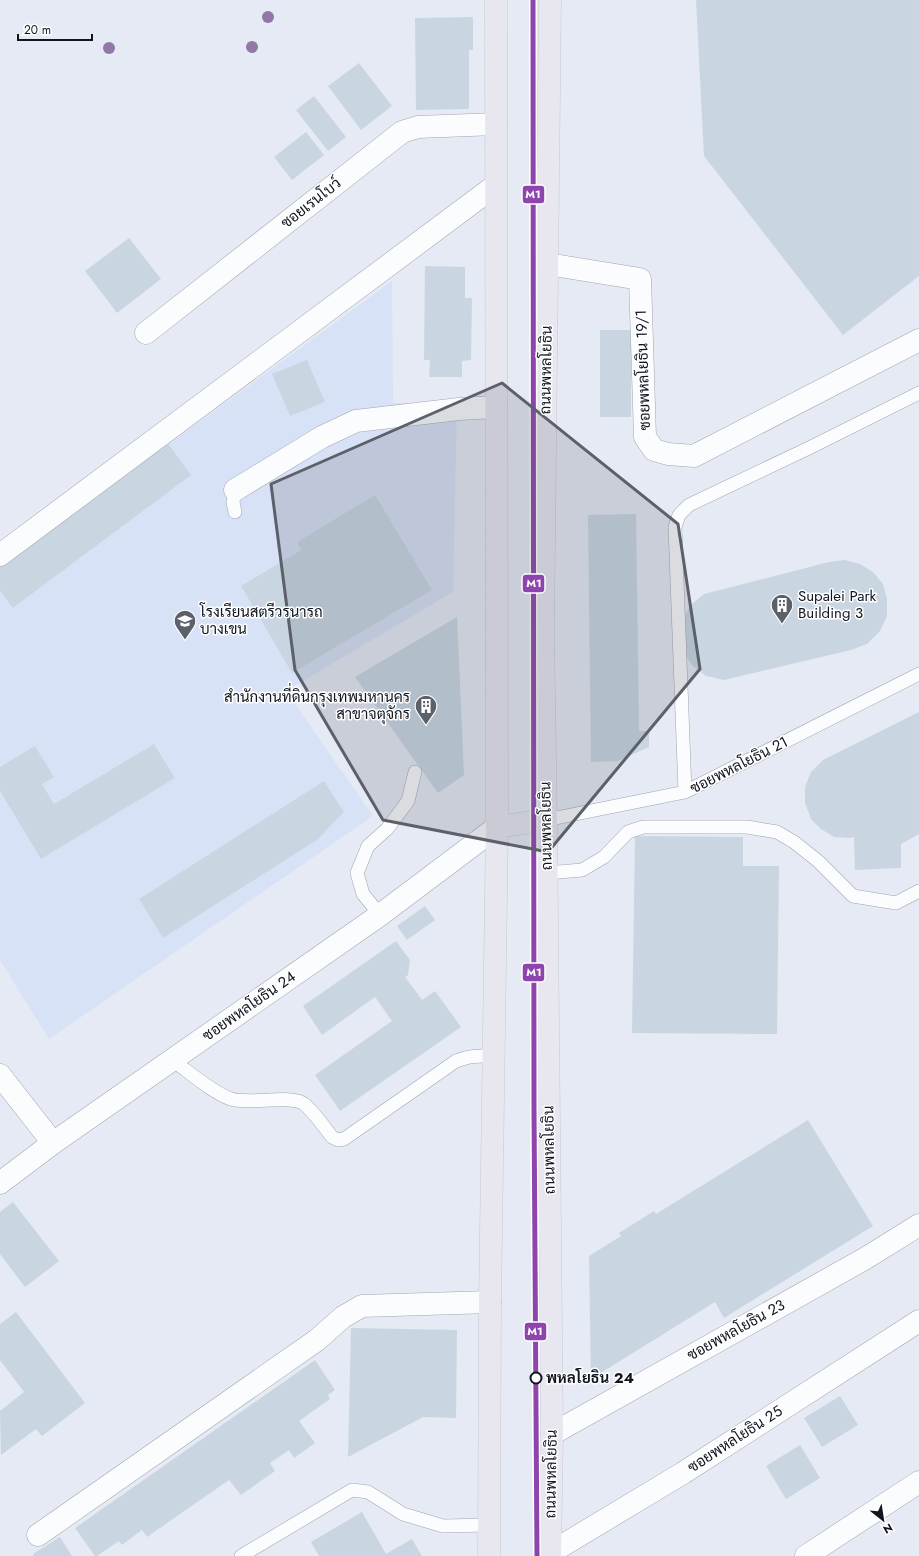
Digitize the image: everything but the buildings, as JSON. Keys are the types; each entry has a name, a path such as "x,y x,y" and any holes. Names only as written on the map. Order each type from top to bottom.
{"main road":[{"path":"489,1556 490,1302 497,827 496,0"},
{"name":"ถนนพหลโยธิน","path":"550,0 543,633 547,873 552,1434 550,1554"},
{"path":"497,827 546,820"}],"street":[{"name":"ซอยเรนโบว์","path":"146,333 402,132 418,127 496,124"},
{"path":"0,555 496,185"},
{"name":"ซอยพหลโยธิน 19/1","path":"547,264 640,279 645,437 654,450 668,454 694,456 919,340"},
{"path":"235,490 322,437 356,421 459,409 496,407"},
{"name":"ซอยพหลโยธิน 24","path":"0,1183 53,1143 380,915 497,827"},
{"path":"0,1075 53,1143"},
{"name":"ซอยพหลโยธิน 23","path":"552,1434 866,1258 919,1225"},
{"path":"38,1535 317,1340 343,1317 362,1306 490,1302"},
{"name":"ซอยพหลโยธิน 25","path":"550,1554 683,1473 919,1321"},
{"path":"806,1556 918,1485"}],"lane":[{"path":"685,792 675,528 679,515 689,506 919,393"},
{"path":"235,490 233,502 235,512"},
{"name":"ซอยพหลโยธิน 21","path":"546,820 685,792 919,674"},
{"path":"380,915 363,894 357,873 368,846 387,829 408,801 415,772"},
{"path":"547,873 582,870 604,857 628,832 643,827 747,827 777,832 794,842 818,861 853,896 896,903 919,892"},
{"path":"172,1060 204,1084 230,1099 246,1102 294,1100 304,1103 332,1137 338,1140 344,1139 456,1061 469,1057 493,1055"},
{"path":"241,1556 352,1490 368,1492 403,1514 443,1526 489,1525"}],"highlighted area":[{"path":"502,383 678,524 700,669 548,852 383,820 295,670 271,484"}],"shaded area":[{"name":"โรงเรียนสตรีวรนารถ บางเขน","path":"392,281 393,403 457,403 453,592 286,691 373,816 49,1039 0,960 0,568"}],"transit line":[{"name":"M1","path":"533,0 534,1108 537,1556"}],"place":[{"name":"Supalei Park Building 3","path":"782,624"},
{"name":"โรงเรียนสตรีวรนารถ บางเขน","path":"185,640"},
{"name":"สำนักงานที่ดินกรุงเทพมหานคร สาขาจตุจักร","path":"426,726"},
{"name":"พหลโยธิน 24","path":"536,1378"}]}
